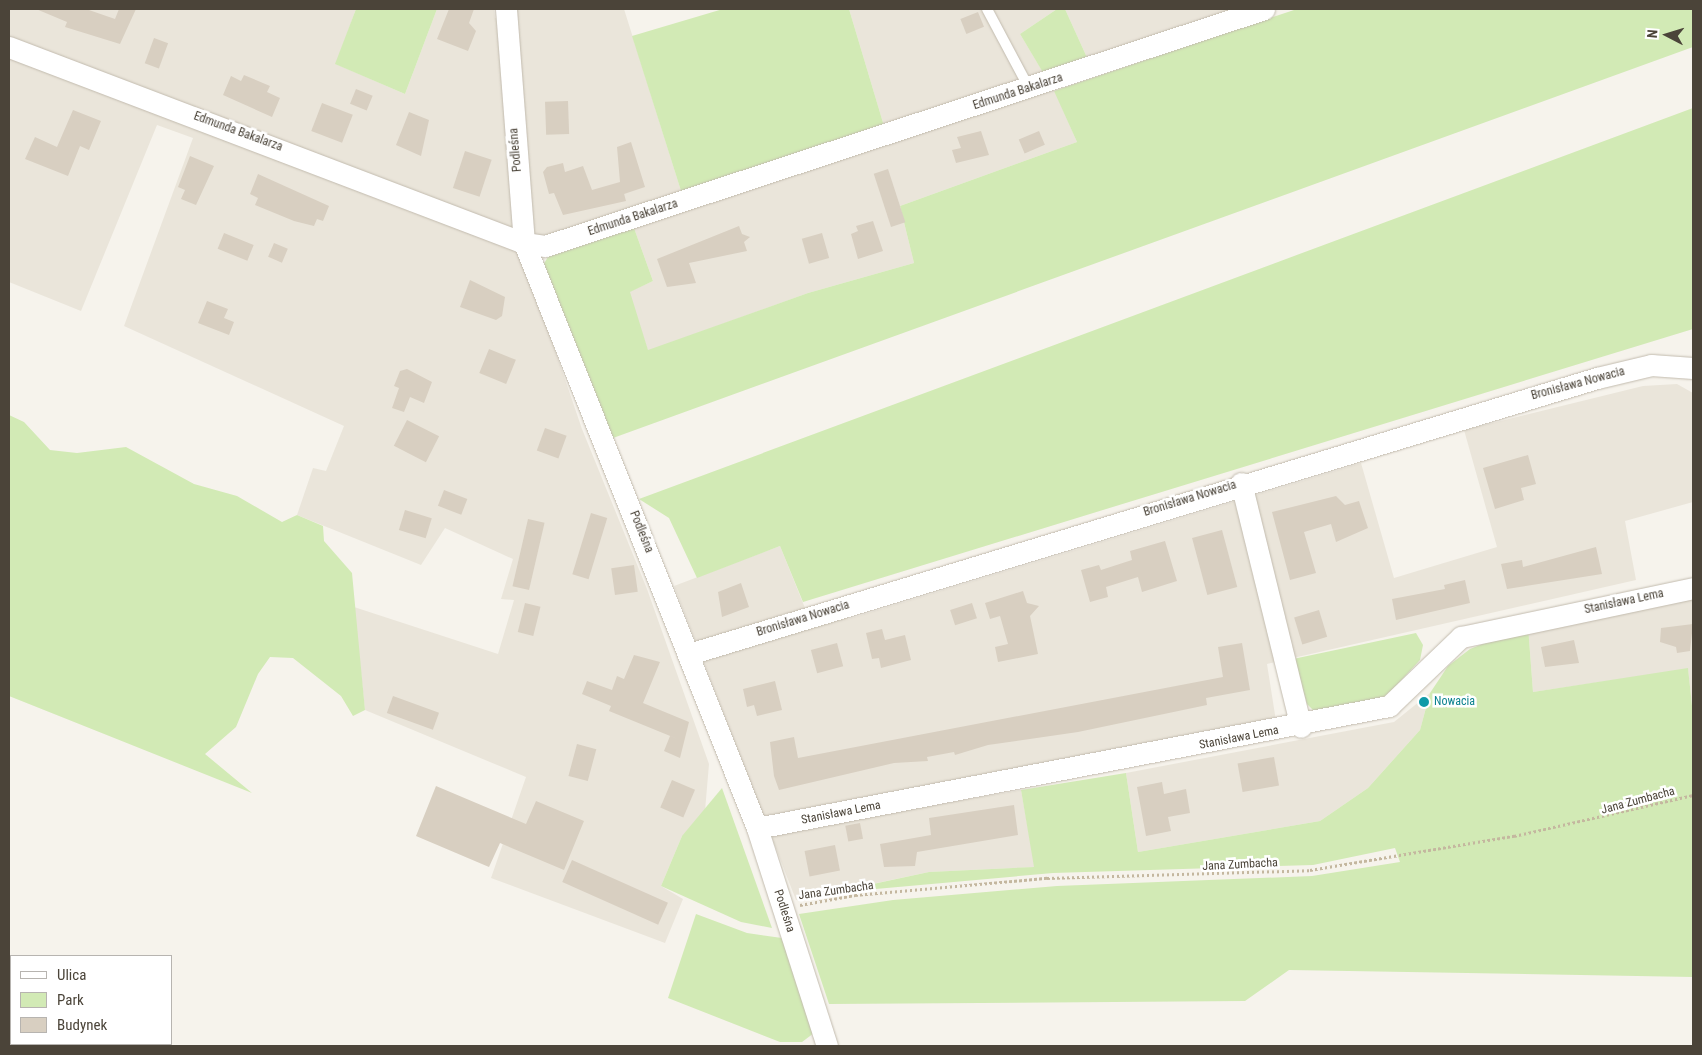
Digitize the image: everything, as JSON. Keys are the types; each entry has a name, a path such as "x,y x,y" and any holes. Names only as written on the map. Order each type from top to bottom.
{"street":[{"name":"Podleśna","path":"506,9 524,243 690,654 757,828 827,1046"},
{"name":"Edmunda Bakalarza","path":"9,47 524,243 545,246 1264,9"},
{"name":"Bronisława Nowacia","path":"690,654 1241,483 1597,378 1651,365 1693,368"},
{"path":"1241,483 1301,727"},
{"name":"Stanisława Lema","path":"757,828 1301,727 1389,706 1461,637 1693,588"}],"lane":[{"path":"988,9 1029,88"}],"path":[{"name":"Jana Zumbacha","path":"783,908 855,895 1047,878 1310,870 1514,836 1693,796"}],"shaded area":[{"path":"9,9 356,9 336,64 405,94 437,9 494,9 495,18 514,13 514,9 624,9 682,194 544,238 513,227 582,429 647,589 709,764 702,846 682,836 661,886 683,899 665,943 491,878 526,777 365,710 354,607 498,654 514,600 501,599 513,559 445,528 421,565 297,515 313,468 326,471 344,426 124,326 193,138 157,125 81,311 9,282"},
{"path":"849,9 1057,9 1020,34 1056,94 1077,142 900,206 914,263 808,293 648,351 629,292 653,281 634,228 773,163 884,126"},
{"path":"1065,9 1248,9 1089,62"},
{"path":"1677,384 1693,393 1693,502 1625,521 1636,580 1267,664 1276,721 865,817 1021,790 1035,867 929,872 796,900 674,586 780,546 805,608 841,599 848,619 1361,463 1394,578 1497,547 1464,430 1643,386"},
{"path":"1693,591 1693,715 1688,669 1533,692 1528,626"},
{"path":"1430,693 1420,730 1368,788 1320,821 1138,852 1126,773 1394,722"}],"green space":[{"path":"356,9 437,9 405,94 335,64"},
{"path":"723,9 849,9 884,126 682,194 632,36"},
{"path":"1057,9 1065,9 1089,62 1045,76 1020,34"},
{"path":"1297,9 1693,9 1693,47 613,438 543,265 548,257 634,228 653,281 630,292 648,350 808,293 914,263 900,206 1077,142 1054,91"},
{"path":"1693,108 1693,329 803,602 780,546 697,578 669,518 639,499"},
{"path":"9,415 24,422 50,450 77,453 126,447 194,484 237,496 282,522 297,515 323,526 324,541 352,573 365,710 353,716 341,696 293,658 270,657 258,674 236,727 205,754 252,793 9,696"},
{"path":"1528,626 1533,692 1688,668 1693,715 1693,977 1289,970 1245,1001 829,1004 799,914 893,900 1057,886 1312,876 1400,862 1395,848 1313,865 1053,873 831,893 929,872 1034,867 1021,790 1126,773 1138,852 1320,821 1368,788 1420,730 1430,693 1448,666 1470,649"},
{"path":"1416,633 1423,645 1420,660 1382,701 1315,712 1307,704 1293,659"},
{"path":"722,788 772,928 741,922 661,886 682,836"},
{"path":"696,914 747,933 782,938 814,1033 802,1042 780,1042 668,998"}],"building":[{"path":"36,9 86,9 115,19 119,9 136,9 120,44 65,27 67,22"},
{"path":"449,9 474,9 469,23 476,31 468,51 437,39"},
{"path":"978,12 984,27 966,34 960,19"},
{"path":"154,38 168,43 159,69 145,63"},
{"path":"244,75 270,86 267,92 280,98 272,117 223,95 231,76 241,81"},
{"path":"356,89 373,96 367,111 350,104"},
{"path":"568,101 569,134 546,135 545,102"},
{"path":"322,103 353,115 342,143 311,131"},
{"path":"73,110 101,121 89,150 80,146 68,176 25,159 35,137 57,147"},
{"path":"409,112 429,120 421,156 396,145"},
{"path":"981,131 989,155 956,163 952,150 961,148 957,137"},
{"path":"1039,131 1045,145 1025,153 1019,140"},
{"path":"631,142 645,187 624,194 626,201 563,215 554,193 549,194 543,172 547,167 563,163 565,172 583,166 592,190 620,182 617,147"},
{"path":"465,151 492,160 480,197 453,188"},
{"path":"190,156 214,166 196,205 181,199 185,190 178,187"},
{"path":"888,169 905,222 891,227 874,174"},
{"path":"258,174 329,206 323,221 317,219 314,226 294,221 255,205 258,198 250,194"},
{"path":"873,221 883,251 858,259 851,234 858,231 856,226"},
{"path":"739,226 742,234 750,237 744,242 747,251 689,263 696,283 667,287 657,259"},
{"path":"224,233 254,245 247,261 218,249"},
{"path":"822,233 829,258 809,264 802,239"},
{"path":"274,243 288,249 282,263 268,257"},
{"path":"470,280 505,297 502,316 496,320 460,307"},
{"path":"207,301 228,309 224,318 234,322 229,335 198,323"},
{"path":"489,349 516,360 506,384 479,373"},
{"path":"407,369 432,382 424,403 410,397 404,412 392,408 399,388 394,386 400,371"},
{"path":"407,420 439,436 426,462 394,446"},
{"path":"545,428 567,436 558,458 537,451"},
{"path":"1528,455 1536,484 1521,488 1524,500 1495,509 1483,468"},
{"path":"444,490 467,499 461,515 438,506"},
{"path":"1336,496 1345,505 1359,501 1368,528 1336,542 1331,524 1304,532 1316,573 1290,580 1272,512"},
{"path":"405,510 432,518 426,538 399,530"},
{"path":"591,513 607,518 589,579 572,574"},
{"path":"528,519 545,523 529,590 512,586"},
{"path":"1222,530 1237,587 1207,595 1192,538"},
{"path":"1165,541 1177,581 1142,592 1138,577 1106,587 1108,597 1090,602 1081,570 1099,565 1101,570 1132,560 1130,551"},
{"path":"1596,547 1602,574 1507,589 1501,564 1522,560 1523,567"},
{"path":"634,565 638,592 615,595 611,568"},
{"path":"1465,580 1470,603 1396,620 1392,599 1445,589 1444,585"},
{"path":"741,583 749,607 722,617 718,592"},
{"path":"1023,591 1027,603 1039,606 1030,616 1038,654 998,662 995,647 1008,644 1000,616 990,619 985,603"},
{"path":"525,603 541,607 533,636 518,632"},
{"path":"972,603 977,618 955,625 950,610"},
{"path":"1319,610 1327,637 1302,644 1294,618"},
{"path":"1693,624 1690,651 1677,653 1676,647 1660,642 1661,628"},
{"path":"882,629 885,640 905,635 911,660 881,668 879,658 872,659 866,633"},
{"path":"1574,640 1579,663 1545,667 1541,647"},
{"path":"837,643 843,666 817,673 811,650"},
{"path":"1242,643 1250,690 1206,698 1207,705 1078,732 988,745 955,755 954,752 927,757 928,761 894,763 779,790 774,776 770,742 794,737 798,758 1223,677 1218,647"},
{"path":"634,655 660,662 643,703 689,722 680,758 664,751 670,736 680,740 609,711 611,706 582,694 587,681 612,690 617,676 624,679"},
{"path":"775,681 782,710 757,716 754,705 747,707 743,689"},
{"path":"393,696 439,713 433,730 387,713"},
{"path":"577,744 596,749 588,781 568,776"},
{"path":"1274,757 1279,786 1243,792 1238,763"},
{"path":"672,780 695,790 683,817 660,808"},
{"path":"1162,782 1164,794 1186,789 1190,813 1168,817 1171,831 1146,836 1137,787"},
{"path":"436,786 526,824 536,801 584,821 564,870 500,843 489,867 416,836"},
{"path":"1014,805 1018,835 917,852 915,866 884,867 880,844 931,835 929,818"},
{"path":"860,823 863,839 848,842 845,826"},
{"path":"835,845 840,871 810,876 805,851"},
{"path":"572,860 668,903 658,925 562,882"}],"place":[{"name":"Nowacia","path":"1424,702"}]}
